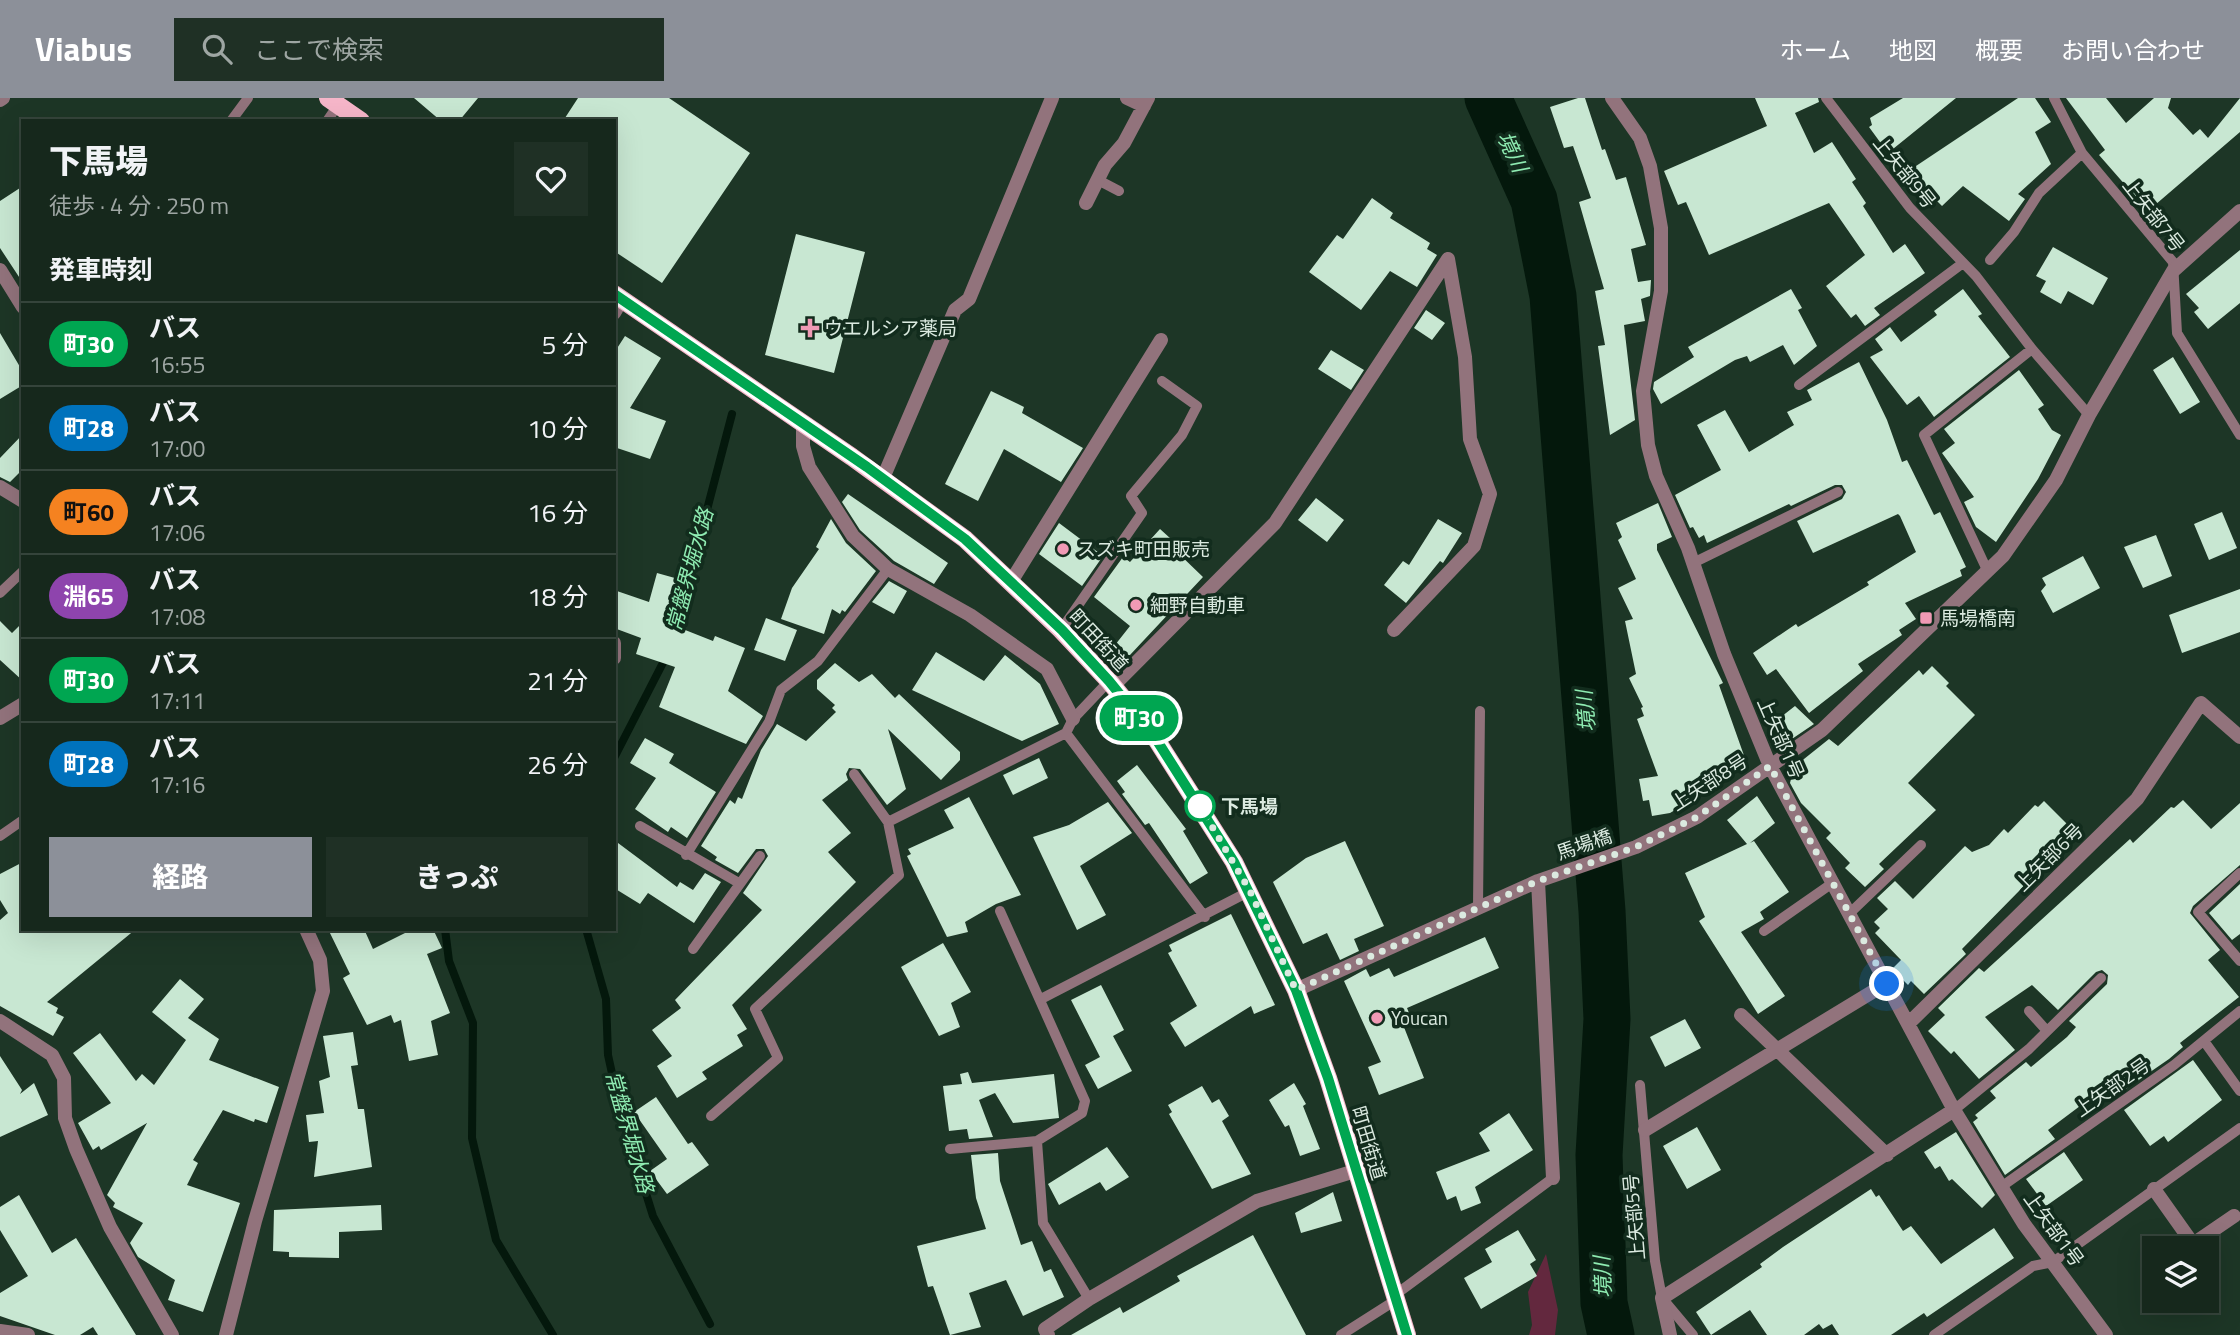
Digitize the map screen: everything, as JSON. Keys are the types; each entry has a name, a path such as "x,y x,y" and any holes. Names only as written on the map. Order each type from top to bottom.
{"main road":[{"path":"333,102 358,119"},
{"name":"町田街道","path":"617,302 803,423 957,533 1012,580 1111,684 1183,780 1250,891 1296,990 1328,1078 1407,1335"}],"street":[{"path":"883,478 955,310 969,299 1052,98"},
{"path":"1086,203 1105,165 1124,143 1146,102 1127,98"},
{"name":"上矢部1号","path":"1612,98 1640,138 1657,198 1661,228 1661,291 1643,391 1644,422 1656,476 1693,563 1724,654 1770,766 1851,912 1954,1110 2001,1187 2106,1335"},
{"name":"上矢部8号","path":"1630,849 1697,817 1822,730 1988,572 2027,525 2056,480 2089,415 2173,271 2240,211"},
{"path":"1111,684 1275,523 1448,259 1465,357 1470,439 1490,494 1474,546 1394,630"},
{"path":"0,270 21,304"},
{"path":"1012,580 1125,392 1161,340"},
{"path":"803,423 805,454 822,492 853,536 888,569 970,615 1047,668 1073,719"},
{"path":"0,487 21,500"},
{"name":"上矢部6号","path":"1908,1024 2137,799 2201,703 2240,737"},
{"path":"0,718 21,705"},
{"name":"馬場橋","path":"1296,990 1544,879 1630,849"},
{"path":"1544,879 1553,1178"},
{"path":"226,1335 255,1222 323,991 320,960 307,931"},
{"path":"1645,1130 1887,984"},
{"path":"1741,1014 1887,1156"},
{"path":"0,1021 52,1055 64,1078 65,1118 76,1149 110,1227 172,1335"},
{"path":"1670,1335 1662,1298 1887,1156 1954,1110"},
{"path":"1043,1333 1089,1299 1257,1201 1355,1171"},
{"path":"2154,1189 2193,1244 2234,1216"},
{"path":"0,1331 28,1335"}],"lane":[{"path":"233,119 248,98"},
{"name":"上矢部9号","path":"1826,98 1910,208 1963,263 2089,415"},
{"name":"上矢部7号","path":"2054,98 2082,153 2173,262 2177,334 2240,435"},
{"path":"328,119 333,102"},
{"path":"1990,260 2014,232 2039,193 2082,153"},
{"path":"1098,180 1119,191"},
{"path":"1799,385 1963,263"},
{"path":"1988,572 1924,435 2032,349"},
{"path":"1062,630 1142,513 1132,496 1182,435 1197,406 1163,381"},
{"path":"1693,563 1838,492"},
{"path":"686,855 769,722 781,690 818,661 888,569"},
{"path":"0,593 21,573"},
{"path":"888,822 1066,733 1073,719 1111,684"},
{"path":"1478,907 1480,711"},
{"path":"1066,733 1205,917"},
{"path":"711,1116 778,1058 755,1009 899,874 888,822 854,774"},
{"path":"0,836 21,821"},
{"path":"640,826 686,855 739,883"},
{"path":"1851,912 1921,845"},
{"path":"693,949 760,856"},
{"path":"2240,873 2198,912 2240,961"},
{"path":"1764,931 1834,882"},
{"path":"1041,999 1205,917 1250,891"},
{"path":"950,1149 1037,1140 1083,1113 1085,1101 1000,911"},
{"path":"1954,1110 1972,1098 2047,1031 2101,978"},
{"path":"2029,1011 2047,1031"},
{"name":"上矢部2号","path":"2001,1187 2204,1041 2240,1011"},
{"path":"2204,1041 2240,1091"},
{"name":"上矢部5号","path":"1640,1084 1655,1261 1662,1298 1693,1335"},
{"path":"1934,1335 2033,1266 2053,1262 2240,1128"},
{"path":"1037,1140 1043,1223 1089,1299"},
{"path":"1341,1335 1396,1297 1553,1178"}],"shaded area":[{"path":"1546,1254 1558,1310 1555,1335 1529,1335 1532,1325 1528,1292"}],"building":[{"path":"414,98 478,98 461,119 439,119"},
{"path":"578,98 669,98 750,153 662,283 616,252 616,119 564,119"},
{"path":"1585,98 1602,150 1605,149 1616,180 1626,177 1646,245 1631,249 1638,282 1651,280 1650,296 1641,299 1645,321 1624,325 1635,420 1610,435 1598,346 1605,345 1595,291 1604,289 1579,202 1591,198 1573,146 1564,148 1550,107"},
{"path":"1755,98 1818,98 1819,102 1795,113 1814,153 1832,142 1856,179 1852,182 1866,203 1863,206 1893,253 1905,244 1925,273 1874,308 1880,315 1865,326 1856,314 1851,318 1826,286 1865,255 1829,203 1709,255 1686,202 1678,205 1664,171 1767,126"},
{"path":"1903,98 1956,98 1888,153 1869,127 1872,125 1870,118"},
{"path":"2018,98 2035,98 2051,122 2035,132 2051,164 2018,194 2025,199 2009,221 1963,186 1942,206 1934,198 1926,206 1904,174"},
{"path":"2066,98 2106,98 2126,123 2154,98 2171,98 2168,108 2193,135 2200,129 2208,138 2240,98 2240,132 2148,211 2099,155 2105,150"},
{"path":"21,187 21,280 0,248 0,201"},
{"path":"1372,198 1393,213 1390,218 1430,243 1427,249 1437,255 1417,287 1390,271 1361,310 1309,272 1337,235 1343,239"},
{"path":"796,234 865,252 834,373 765,355"},
{"path":"2053,247 2108,278 2093,305 2068,291 2061,304 2040,292 2046,281 2036,276"},
{"path":"2240,250 2240,303 2208,329 2194,312 2199,308 2186,294"},
{"path":"1791,289 1802,308 1798,310 1817,346 1794,365 1783,345 1750,362 1747,356 1735,360 1661,404 1653,389 1654,382 1694,357 1688,347"},
{"path":"1963,289 1982,314 1978,316 2010,357 1934,417 1919,396 1907,405 1870,357 1883,350 1875,339 1890,327 1901,342 1937,315 1934,311"},
{"path":"1426,310 1445,323 1432,340 1414,328"},
{"path":"0,333 21,369 21,386 0,399"},
{"path":"625,336 661,358 630,408 666,421 650,459 616,448 616,350"},
{"path":"1331,350 1364,370 1351,390 1318,369"},
{"path":"2173,357 2200,402 2180,414 2153,370"},
{"path":"1859,362 1887,420 1902,462 1907,460 1934,515 1940,512 1966,567 1960,570 1962,576 1905,603 1916,619 1899,630 1902,635 1858,664 1863,671 1809,713 1776,669 1767,675 1753,653 1796,624 1798,627 1869,585 1867,582 1916,552 1900,516 1898,514 1813,553 1797,521 1842,499 1846,492 1842,485 1835,485 1791,506 1789,504 1707,543 1704,535 1699,538 1693,527 1690,528 1675,495 1721,470 1697,425 1725,410 1749,452 1794,425 1787,412 1812,400 1807,390"},
{"path":"2019,370 2044,405 2038,409 2052,430 2061,435 2038,479 1996,542 1976,527 1964,502 1974,497 1942,453 1955,443 1944,429"},
{"path":"991,391 1024,407 1022,413 1083,448 1061,482 1004,449 978,501 945,484"},
{"path":"21,436 21,471 10,482 0,477 0,458"},
{"path":"848,494 948,563 934,584 894,561 860,530 842,502"},
{"path":"1316,498 1344,520 1327,542 1298,520"},
{"path":"1658,503 1672,537 1657,544 1657,550 1723,683 1719,685 1747,764 1694,791 1695,798 1670,813 1652,816 1649,800 1643,801 1639,779 1658,776 1637,719 1644,716 1643,707 1629,678 1636,674 1625,621 1633,619 1618,588 1636,579 1618,540 1622,537 1616,523"},
{"path":"2222,512 2237,548 2209,560 2194,524"},
{"path":"831,519 846,543 876,571 845,612 842,610 840,614 832,609 824,634 781,619 792,588 819,549 816,547"},
{"path":"1438,519 1462,533 1443,563 1440,561 1406,603 1384,585 1403,561 1409,565"},
{"name":"スズキ町田販売","path":"1059,523 1103,556 1082,586 1039,554"},
{"path":"1160,529 1181,548 1177,552 1203,577 1115,671 1104,659 1130,626 1094,597 1123,557 1130,562"},
{"path":"2156,535 2172,576 2143,588 2124,547"},
{"path":"2083,556 2100,588 2053,613 2041,591 2046,585 2042,578"},
{"path":"657,573 682,580 670,624 713,641 715,636 745,648 728,691 763,716 746,744 659,707 675,667 636,654 641,638 616,629 616,591 649,602"},
{"path":"889,581 907,591 894,614 872,602"},
{"path":"2240,589 2240,632 2182,653 2169,615"},
{"path":"766,618 797,630 785,661 754,650"},
{"path":"0,621 12,633 21,624 21,679 0,660"},
{"path":"936,652 984,681 1005,655 1040,684 1059,724 1022,741 912,690"},
{"path":"835,663 859,682 872,674 895,698 899,694 960,752 960,760 941,780 888,729 906,789 887,805 860,769 849,768 846,774 848,780 822,800 851,833 828,852 856,882 732,1005 747,1029 737,1035 743,1046 702,1072 707,1079 677,1098 657,1066 672,1056 652,1030 681,1008 675,1000 762,910 743,893 768,856 764,849 756,849 738,873 715,860 717,857 701,846 730,800 735,804 738,797 742,799 761,750 777,724 806,741 836,712 832,708 835,705 817,689 817,680"},
{"path":"1932,666 1949,683 1946,686 1975,715 1908,783 1936,810 1879,864 1884,869 1865,887 1845,868 1850,863 1826,838 1831,833 1801,803 1790,783 1794,767 1829,739 1838,746 1919,670 1923,675"},
{"path":"1795,706 1814,724 1783,745 1768,727"},
{"path":"645,738 674,754 669,763 716,792 687,838 671,827 668,832 635,809 656,778 630,763"},
{"path":"1039,758 1048,778 1013,795 1003,775"},
{"path":"1137,765 1186,829 1183,831 1208,873 1190,884 1149,823 1145,825 1122,794 1125,792 1117,781"},
{"path":"1757,796 1775,823 1750,843 1754,841 1789,892 1760,912 1764,919 1741,932 1785,996 1758,1014 1699,921 1705,917 1685,873 1747,844 1727,820"},
{"path":"969,797 1021,895 996,904 965,922 968,932 947,937 907,856 911,854 908,849 954,828 944,810"},
{"path":"2183,800 2211,829 2240,803 2240,865 2193,906 2190,913 2220,950 2208,960 2239,997 2180,1043 2183,1047 2169,1059 2114,1097 2109,1090 2090,1104 2088,1100 2048,1130 2055,1139 2005,1175 1973,1122 1978,1118 1975,1115 1996,1098 1990,1091 2026,1062 2031,1067 2067,1037 2076,1027 2069,1021 2107,984 2108,975 2102,970 2096,972 2058,1010 2032,985 1985,1017 2015,1050 1979,1079 1954,1051 1951,1054 1928,1031 1945,1015 1938,1008 1979,968 1984,972 2130,839 2133,843 2171,807 2174,808"},
{"path":"2044,801 2076,833 1962,949 1966,954 1924,994 1911,981 1908,985 1892,969 1901,960 1875,933 1880,928 1874,922 1888,909 1877,898 1895,881 1913,899 1965,846 1972,852 1989,845 2004,829 2008,833 2035,805 2038,807"},
{"path":"1108,802 1132,833 1080,866 1106,915 1077,930 1033,837 1069,825"},
{"path":"616,841 677,887 680,882 693,890 705,873 721,882 694,923 648,893 640,904 616,889"},
{"path":"1345,841 1384,926 1354,939 1359,951 1340,960 1327,933 1303,944 1273,882 1306,858"},
{"path":"21,863 21,931 134,931 47,1002 58,1008 56,1013 64,1017 53,1036 0,1006 0,920 8,913 0,900 0,874"},
{"path":"2240,884 2240,934 2232,940 2209,913"},
{"path":"1231,914 1275,1005 1254,1014 1251,1006 1185,1047 1170,1023 1197,1006 1168,953 1172,951 1169,945"},
{"path":"329,931 365,931 373,949 409,931 434,931 442,948 427,954 450,1013 431,1021 438,1055 409,1061 401,1020 394,1023 391,1015 367,1025 343,978 350,974"},
{"path":"1485,937 1499,968 1407,1008 1409,1013 1400,1017 1424,1078 1379,1095 1368,1067 1381,1062 1344,981 1366,969 1370,977 1389,968 1394,977"},
{"path":"943,943 971,992 951,1003 960,1027 939,1036 901,967"},
{"path":"180,979 204,999 188,1018 219,1039 209,1060 279,1087 267,1123 255,1119 254,1122 223,1110 193,1160 198,1163 187,1185 240,1203 203,1312 168,1300 175,1280 138,1257 130,1243 143,1223 113,1207 115,1203 107,1195 147,1123 101,1150 99,1146 93,1150 78,1123 111,1103 73,1053 100,1033 136,1081 142,1074 154,1085 186,1040 152,1012"},
{"path":"1101,985 1124,1030 1113,1036 1132,1071 1098,1089 1085,1065 1100,1057 1071,1000"},
{"path":"1685,1019 1701,1048 1665,1067 1650,1037"},
{"path":"353,1032 358,1065 351,1066 358,1109 364,1109 372,1167 314,1177 318,1141 309,1142 306,1115 324,1113 319,1081 330,1077 323,1036"},
{"path":"0,1056 22,1090 20,1094 34,1083 48,1115 0,1137"},
{"path":"2193,1060 2222,1100 2168,1142 2164,1136 2150,1146 2124,1110"},
{"path":"968,1072 972,1083 1054,1074 1059,1118 1013,1123 995,1093 979,1100 993,1137 969,1139 967,1129 949,1131 943,1086 962,1084 960,1074"},
{"path":"1294,1083 1306,1104 1303,1106 1320,1149 1300,1156 1289,1125 1285,1127 1269,1100"},
{"path":"1202,1086 1212,1103 1219,1099 1229,1116 1222,1121 1251,1174 1212,1189 1169,1114 1172,1112 1168,1105"},
{"path":"656,1097 688,1144 692,1142 709,1165 667,1194 650,1171 667,1159 634,1112"},
{"path":"1509,1113 1533,1150 1475,1187 1481,1203 1461,1211 1456,1196 1447,1200 1436,1172 1490,1151 1479,1133"},
{"path":"1697,1127 1721,1170 1687,1189 1663,1146"},
{"path":"1956,1132 1995,1195 1982,1208 1952,1179 1949,1181 1940,1166 1935,1169 1924,1152"},
{"path":"1107,1147 1129,1177 1106,1191 1100,1182 1059,1205 1048,1184"},
{"path":"2064,1152 2083,1180 2046,1206 2026,1179"},
{"path":"998,1153 1000,1181 1021,1245 1032,1241 1044,1272 1051,1269 1064,1297 1023,1316 1006,1280 969,1293 981,1327 950,1335 933,1286 928,1287 917,1246 986,1229 976,1198 971,1155"},
{"path":"1871,1189 1876,1197 1879,1195 1903,1231 1911,1226 1941,1264 1994,1228 2014,1258 1927,1317 1924,1313 1891,1335 1839,1335 1832,1324 1823,1329 1819,1324 1804,1335 1767,1335 1750,1310 1711,1335 1696,1312 1762,1267 1760,1264 1783,1247"},
{"path":"1333,1192 1342,1221 1301,1233 1295,1213"},
{"path":"19,1195 52,1253 76,1238 136,1335 98,1335 93,1327 80,1335 55,1335 0,1316 0,1293 28,1276 0,1230 0,1207"},
{"path":"381,1205 382,1230 339,1232 339,1258 289,1257 289,1252 273,1251 274,1210"},
{"path":"1518,1230 1536,1260 1530,1264 1537,1276 1481,1309 1464,1278 1492,1262 1485,1249"},
{"path":"1253,1235 1306,1335 1071,1335 1120,1307 1123,1313 1180,1281 1177,1276"}],"waterway":[{"name":"境川","path":"1488,98 1534,200 1553,296 1602,911 1607,1019 1599,1155 1604,1303 1611,1335"},
{"name":"常盤界堀水路","path":"674,636 732,414"},
{"name":"常盤界堀水路","path":"616,754 667,655"},
{"path":"445,931 449,961 473,1023 472,1138 496,1240 553,1335"},
{"name":"常盤界堀水路","path":"587,931 606,999 608,1055 620,1110 653,1216 710,1324"}],"bus line":[{"name":"町30","path":"616,295 867,467 965,539 1012,580 1062,630 1109,681 1156,739 1234,862 1296,990 1328,1078 1407,1335"}],"place":[{"name":"ウエルシア薬局","path":"810,328"},
{"name":"スズキ町田販売","path":"1063,549"},
{"name":"細野自動車","path":"1136,605"},
{"name":"馬場橋南","path":"1926,618"},
{"name":"下馬場","path":"1200,806"},
{"name":"Youcan","path":"1377,1018"}],"route":[{"path":"1200,806 1250,891 1296,990 1538,881 1636,847 1697,817 1770,766 1851,912 1887,984"}]}
